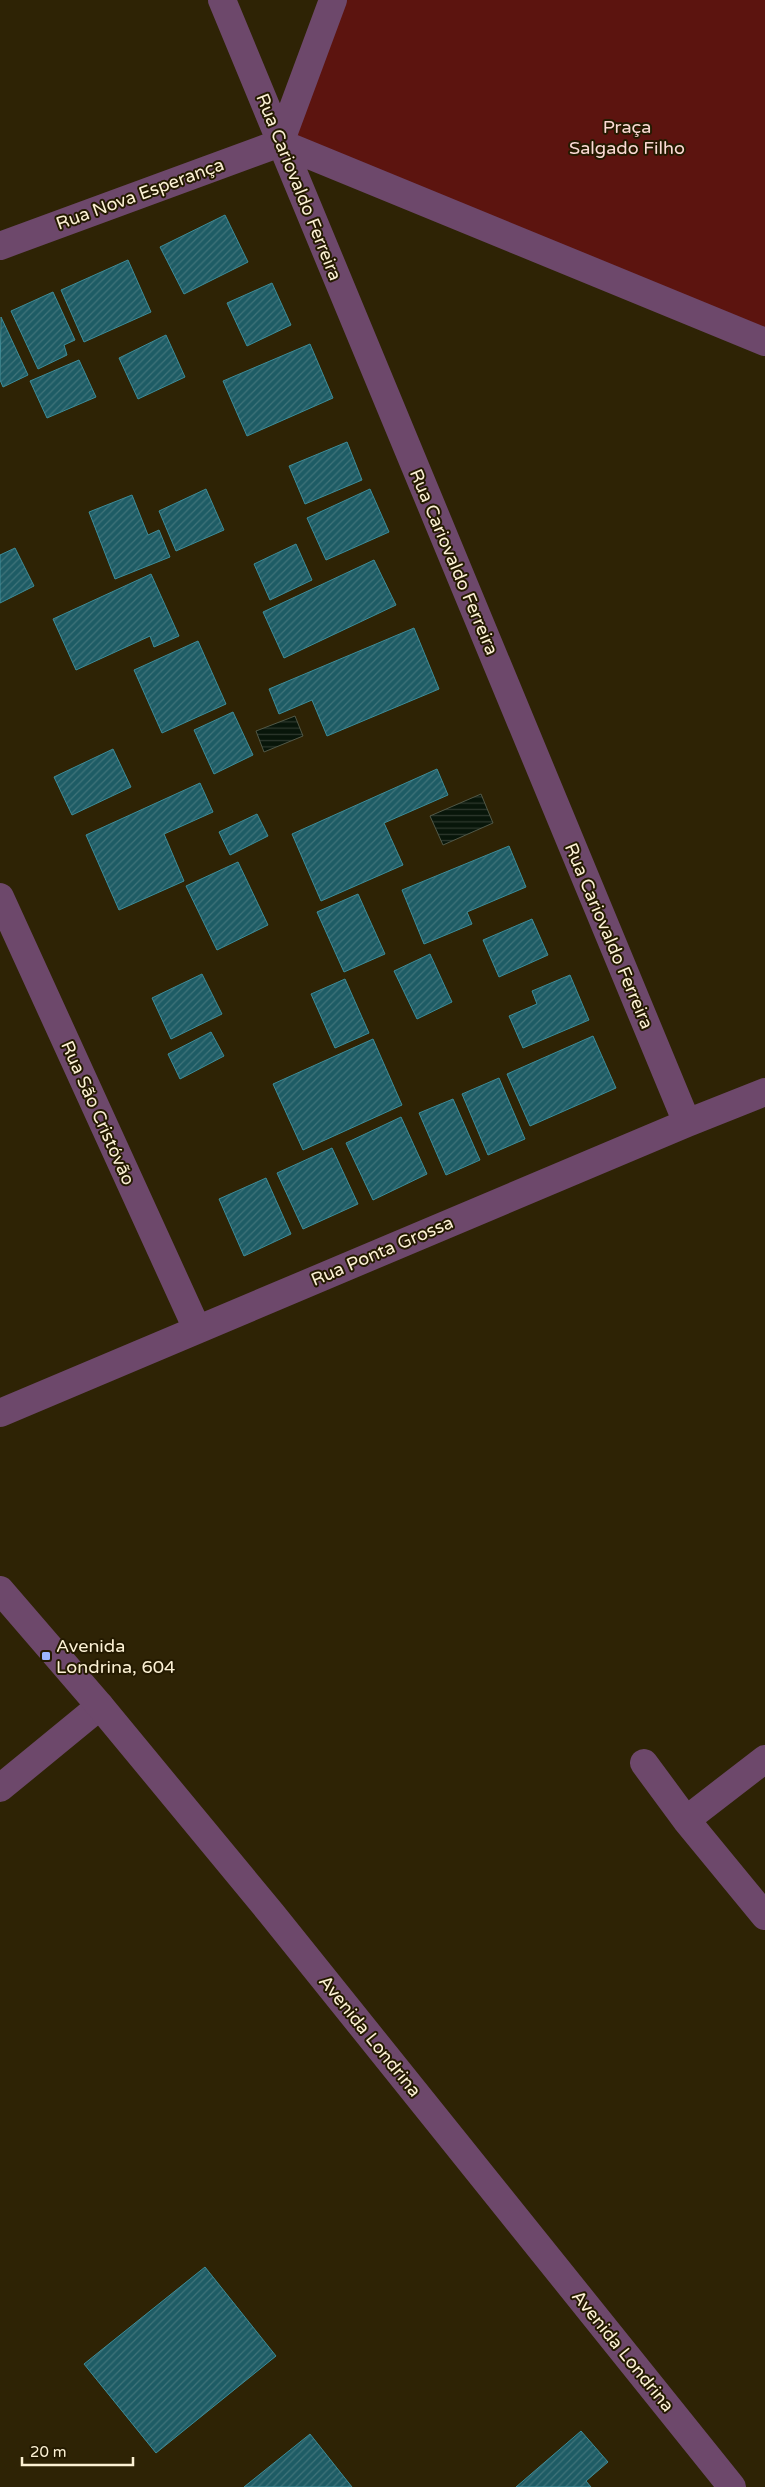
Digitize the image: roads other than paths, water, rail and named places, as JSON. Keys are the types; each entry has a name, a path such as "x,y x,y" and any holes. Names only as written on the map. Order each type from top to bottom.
{"street":[{"name":"Rua Cariovaldo Ferreira","path":"222,0 687,1123"},
{"path":"334,0 280,143 765,342"},
{"name":"Rua Nova Esperança","path":"0,246 280,143"},
{"name":"Rua São Cristóvão","path":"0,897 197,1329"},
{"name":"Rua Ponta Grossa","path":"0,1414 197,1329 765,1092"},
{"name":"Avenida Londrina","path":"0,1590 100,1706 271,1912 732,2487"},
{"path":"0,1788 100,1706"},
{"path":"686,1820 765,1759"},
{"path":"644,1763 686,1820 765,1916"}],"place":[{"name":"Avenida Londrina, 604","path":"46,1656"}],"park label":[{"name":"Praça Salgado Filho","path":"627,137"}]}
